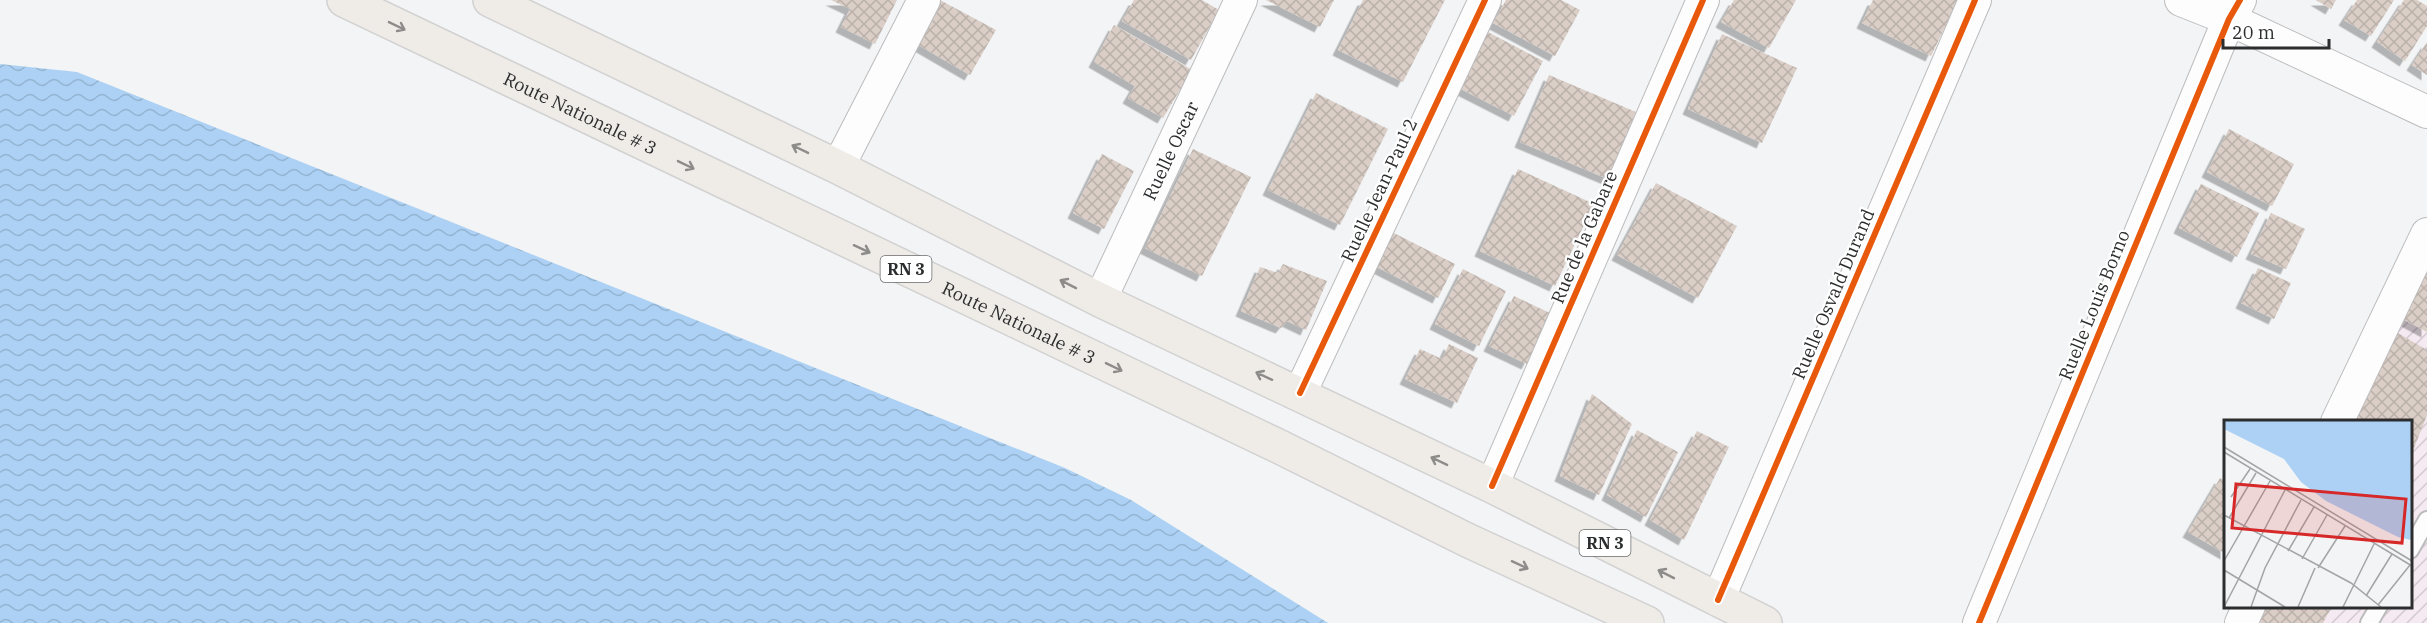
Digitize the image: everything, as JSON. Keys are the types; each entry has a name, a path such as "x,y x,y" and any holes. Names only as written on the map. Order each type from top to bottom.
{"main road":[{"name":"Route Nationale # 3","path":"344,0 1256,435 1467,540 1647,623"},
{"name":"RN 3","path":"490,0 838,167 1100,300 1492,486 1765,623"}],"street":[{"path":"838,167 924,0"},
{"name":"Ruelle Oscar","path":"1100,300 1241,0"},
{"name":"Ruelle Jean-Paul 2","path":"1300,393 1485,0"},
{"name":"Rue de la Gabare","path":"1492,486 1703,0"},
{"name":"Ruelle Osvald Durand","path":"1718,600 1975,0"},
{"path":"2181,0 2234,10 2427,112"},
{"name":"Ruelle Louis Borno","path":"1979,623 2234,10"},
{"path":"2338,420 2427,234"},
{"path":"2241,623 2248,608"}],"lane":[{"path":"2412,546 2427,520"},
{"path":"2369,623 2378,608"}],"shaded area":[{"path":"2427,258 2427,623 2251,623 2258,608 2412,608 2412,420 2349,420"}],"water":[{"path":"0,64 77,72 1065,468 1131,500 1328,623 0,623"}],"building":[{"path":"831,0 897,0 875,44 841,27 850,9"},
{"path":"940,0 996,30 970,75 915,43"},
{"path":"1134,0 1202,0 1219,10 1191,60 1122,21"},
{"path":"1266,0 1334,0 1320,27"},
{"path":"1363,0 1445,0 1403,82 1338,50"},
{"path":"1506,0 1561,0 1580,10 1555,56 1493,23"},
{"path":"1734,0 1796,0 1769,48 1721,22"},
{"path":"1873,0 1958,0 1931,56 1862,23"},
{"path":"2316,0 2336,0 2331,9"},
{"path":"2357,0 2394,0 2371,36 2344,20"},
{"path":"2404,0 2417,0 2427,6 2427,26 2405,61 2377,42"},
{"path":"1114,25 1192,70 1163,118 1128,98 1135,86 1094,62"},
{"path":"1486,31 1543,61 1514,116 1457,87"},
{"path":"1722,34 1797,68 1762,143 1688,109"},
{"path":"2427,42 2427,75 2412,65"},
{"path":"1549,75 1636,112 1608,179 1520,142"},
{"path":"1316,93 1388,129 1340,225 1268,190"},
{"path":"2229,129 2294,164 2272,206 2207,172"},
{"path":"1193,149 1251,177 1202,276 1145,248"},
{"path":"1102,154 1134,171 1104,229 1073,213"},
{"path":"1518,169 1594,204 1555,286 1480,251"},
{"path":"1656,183 1737,226 1698,298 1617,255"},
{"path":"2201,184 2259,213 2237,257 2179,228"},
{"path":"2271,213 2305,229 2286,269 2251,254"},
{"path":"1384,228 1455,264 1438,298 1367,262"},
{"path":"1283,264 1327,281 1306,330 1287,321 1281,328 1241,311 1260,267 1278,273"},
{"path":"2258,268 2291,283 2274,319 2241,303"},
{"path":"1463,269 1506,291 1479,346 1435,324"},
{"path":"2427,272 2427,332 2403,319"},
{"path":"1514,296 1552,314 1527,364 1489,346"},
{"path":"2391,329 2427,350 2427,415 2412,453 2412,420 2350,420"},
{"path":"1449,344 1478,358 1457,403 1405,379 1420,349 1442,359"},
{"path":"1592,394 1632,424 1599,495 1560,476"},
{"path":"1637,430 1678,452 1646,517 1607,495"},
{"path":"1697,431 1729,447 1684,540 1650,520"},
{"path":"2220,478 2224,481 2224,553 2188,532"},
{"path":"2254,608 2331,608 2323,623 2252,623"}],"cycle path":[{"path":"1300,393 1485,0"},
{"path":"1492,486 1703,0"},
{"path":"1718,600 1975,0"},
{"path":"1979,623 2229,19 2240,0"}]}
